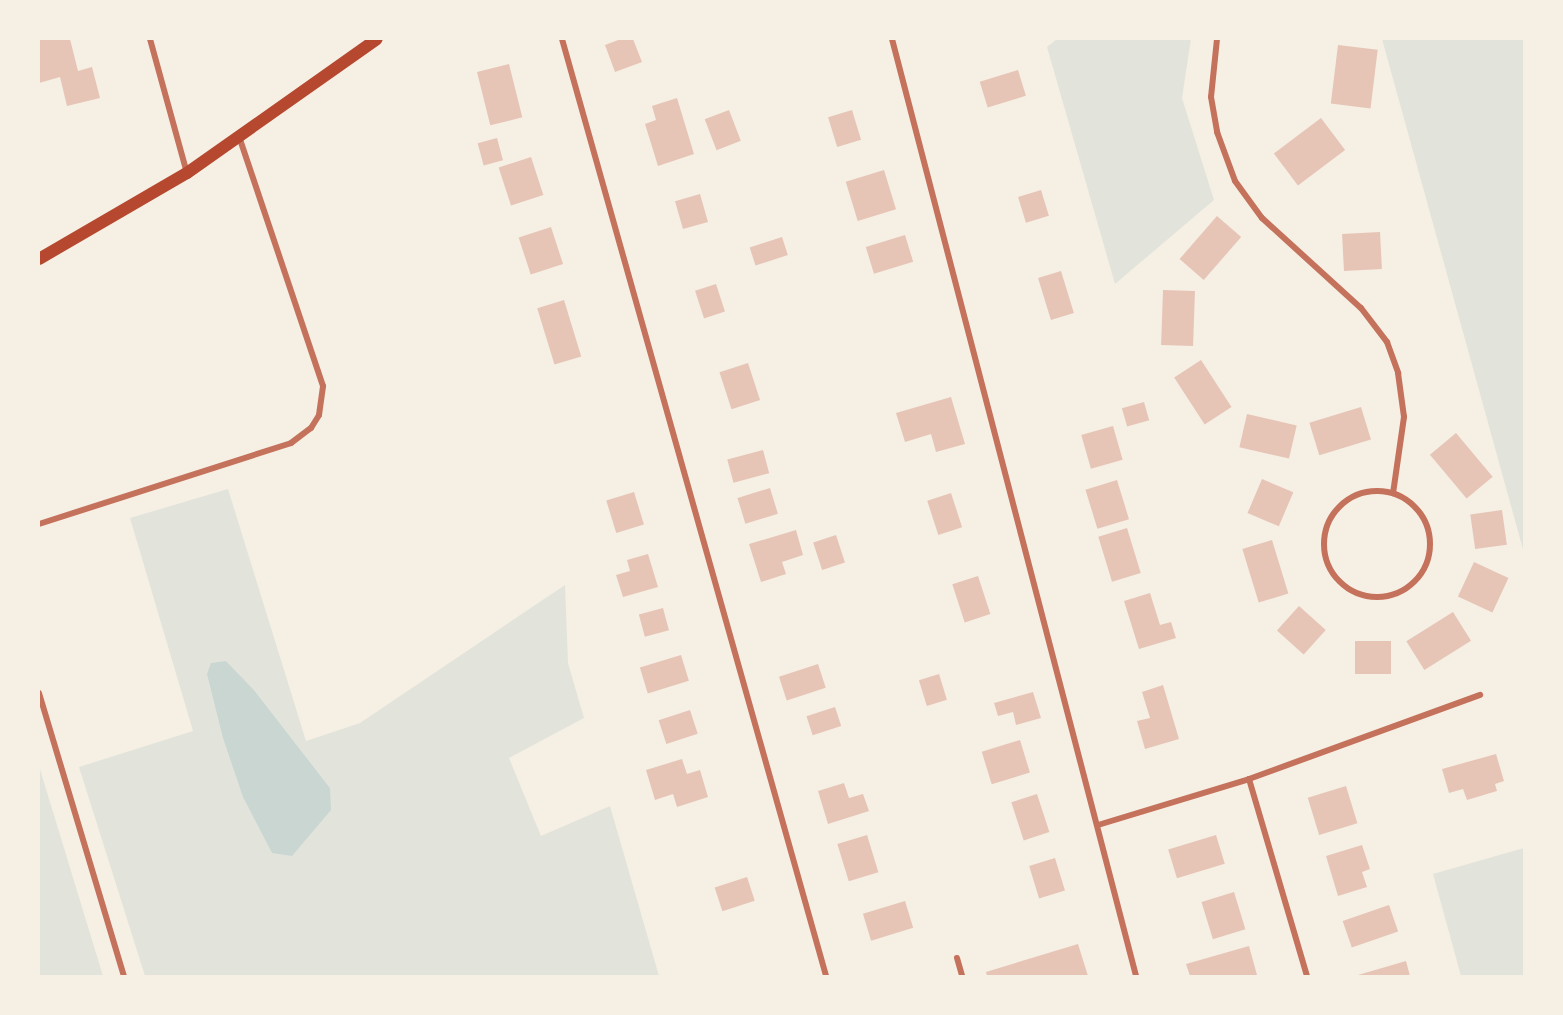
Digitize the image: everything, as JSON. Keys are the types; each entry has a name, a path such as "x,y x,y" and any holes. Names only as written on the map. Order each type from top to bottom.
{"main road":[{"path":"39,259 187,173 376,39"}],"street":[{"path":"150,39 187,173"},
{"path":"562,39 826,976"},
{"path":"892,39 1136,976"},
{"path":"1216,39 1211,97 1218,132 1235,181 1262,218 1361,308 1387,342 1398,373 1404,417 1393,493"},
{"path":"39,524 291,443 311,428 319,415 323,386 239,136"},
{"path":"1369,491 1393,493 1413,505 1426,525 1427,561 1415,581 1395,594 1359,595 1332,573 1324,551 1326,527 1347,500 1369,491"},
{"path":"39,693 124,976"},
{"path":"1098,825 1249,779 1480,694"},
{"path":"1249,779 1307,976"},
{"path":"957,958 962,976"}],"shaded area":[{"path":"1057,39 1191,39 1182,98 1214,200 1115,284 1047,47"},
{"path":"1382,39 1524,39 1524,553"},
{"path":"228,489 306,741 360,723 565,585 568,663 584,718 509,758 541,836 610,806 659,976 145,976 79,767 193,731 130,518","holes":["226,661 254,690 330,788 272,853"]},
{"path":"226,661 254,690 330,788 331,810 292,856 272,853 243,797 223,738 207,674 211,663"},
{"path":"39,766 103,976 39,976"},
{"path":"1524,848 1524,976 1461,976 1433,874"}],"building":[{"path":"39,39 70,39 78,71 92,67 100,98 67,106 60,77 39,83"},
{"path":"621,39 633,39 642,62 615,72 605,45"},
{"path":"1338,45 1378,50 1371,108 1331,104"},
{"path":"509,64 522,117 490,125 477,72"},
{"path":"1018,70 1026,96 988,108 980,82"},
{"path":"677,98 694,154 658,166 645,124 656,120 652,106"},
{"path":"729,110 741,141 717,150 705,119"},
{"path":"852,110 861,140 837,147 828,117"},
{"path":"1321,118 1345,150 1298,185 1274,154"},
{"path":"497,138 503,160 484,165 478,143"},
{"path":"531,157 543,195 511,206 499,168"},
{"path":"884,170 896,209 858,221 846,182"},
{"path":"1041,190 1049,216 1026,223 1018,197"},
{"path":"700,194 708,222 683,229 675,201"},
{"path":"1217,216 1241,237 1204,280 1180,259"},
{"path":"551,227 563,264 531,275 519,238"},
{"path":"1380,232 1382,269 1344,271 1342,234"},
{"path":"905,235 913,262 874,274 866,247"},
{"path":"782,237 788,255 756,266 750,248"},
{"path":"1061,271 1074,313 1051,320 1038,278"},
{"path":"716,284 725,312 704,318 695,291"},
{"path":"1163,290 1195,291 1193,346 1161,345"},
{"path":"564,300 581,356 554,365 537,308"},
{"path":"1201,360 1231,407 1205,424 1174,377"},
{"path":"748,363 760,400 732,409 719,372"},
{"path":"951,397 965,444 936,452 931,434 905,442 896,413"},
{"path":"1144,402 1149,420 1127,427 1122,408"},
{"path":"1361,407 1371,440 1319,455 1309,423"},
{"path":"1247,414 1297,425 1289,459 1239,447"},
{"path":"1113,426 1123,460 1091,469 1081,435"},
{"path":"1456,433 1493,477 1467,499 1430,455"},
{"path":"763,450 769,473 733,483 727,460"},
{"path":"1262,479 1293,492 1279,526 1248,513"},
{"path":"1117,480 1129,519 1097,529 1085,490"},
{"path":"770,488 778,514 745,524 737,498"},
{"path":"634,492 644,525 616,533 606,500"},
{"path":"951,493 962,527 938,535 927,501"},
{"path":"1502,510 1507,545 1475,549 1470,514"},
{"path":"1127,528 1141,573 1112,582 1098,537"},
{"path":"796,530 803,555 782,562 786,574 761,582 749,544"},
{"path":"836,535 845,563 822,570 813,542"},
{"path":"1272,540 1288,594 1259,603 1242,549"},
{"path":"648,554 658,587 623,597 616,575 630,571 627,560"},
{"path":"1474,562 1508,578 1492,612 1458,596"},
{"path":"978,576 990,614 965,622 952,584"},
{"path":"1150,593 1160,625 1171,622 1176,638 1139,649 1124,601"},
{"path":"1299,606 1326,630 1304,655 1277,631"},
{"path":"663,608 669,630 645,637 639,614"},
{"path":"1453,612 1471,641 1424,670 1406,641"},
{"path":"1355,641 1391,641 1391,674 1355,674"},
{"path":"681,655 689,681 648,693 640,668"},
{"path":"818,664 826,688 787,700 779,677"},
{"path":"939,674 947,700 927,706 919,680"},
{"path":"1163,685 1179,739 1145,749 1137,721 1150,718 1142,692"},
{"path":"1033,692 1041,718 1016,725 1013,712 998,716 994,703"},
{"path":"835,707 841,726 813,735 806,716"},
{"path":"690,710 698,734 666,744 659,720"},
{"path":"1020,740 1030,773 992,784 982,752"},
{"path":"1496,754 1504,781 1495,784 1497,791 1467,800 1463,789 1449,793 1442,769"},
{"path":"682,759 687,774 700,770 708,797 677,807 673,794 655,800 646,770"},
{"path":"844,783 849,798 863,794 869,811 828,824 818,791"},
{"path":"1346,786 1357,823 1319,835 1308,798"},
{"path":"1037,794 1049,832 1024,840 1011,802"},
{"path":"867,835 878,872 849,881 837,844"},
{"path":"1216,835 1225,864 1177,878 1168,850"},
{"path":"1362,845 1370,869 1362,872 1367,887 1338,896 1326,856"},
{"path":"1055,858 1065,891 1039,898 1029,866"},
{"path":"747,877 755,901 722,911 715,888"},
{"path":"1234,892 1245,929 1213,939 1201,902"},
{"path":"905,901 913,928 871,941 863,914"},
{"path":"1389,905 1398,931 1352,947 1343,921"},
{"path":"1078,944 1088,976 987,976 986,972"},
{"path":"1249,946 1257,975 1190,976 1186,964"},
{"path":"1406,961 1410,976 1358,976 1358,975"}]}
